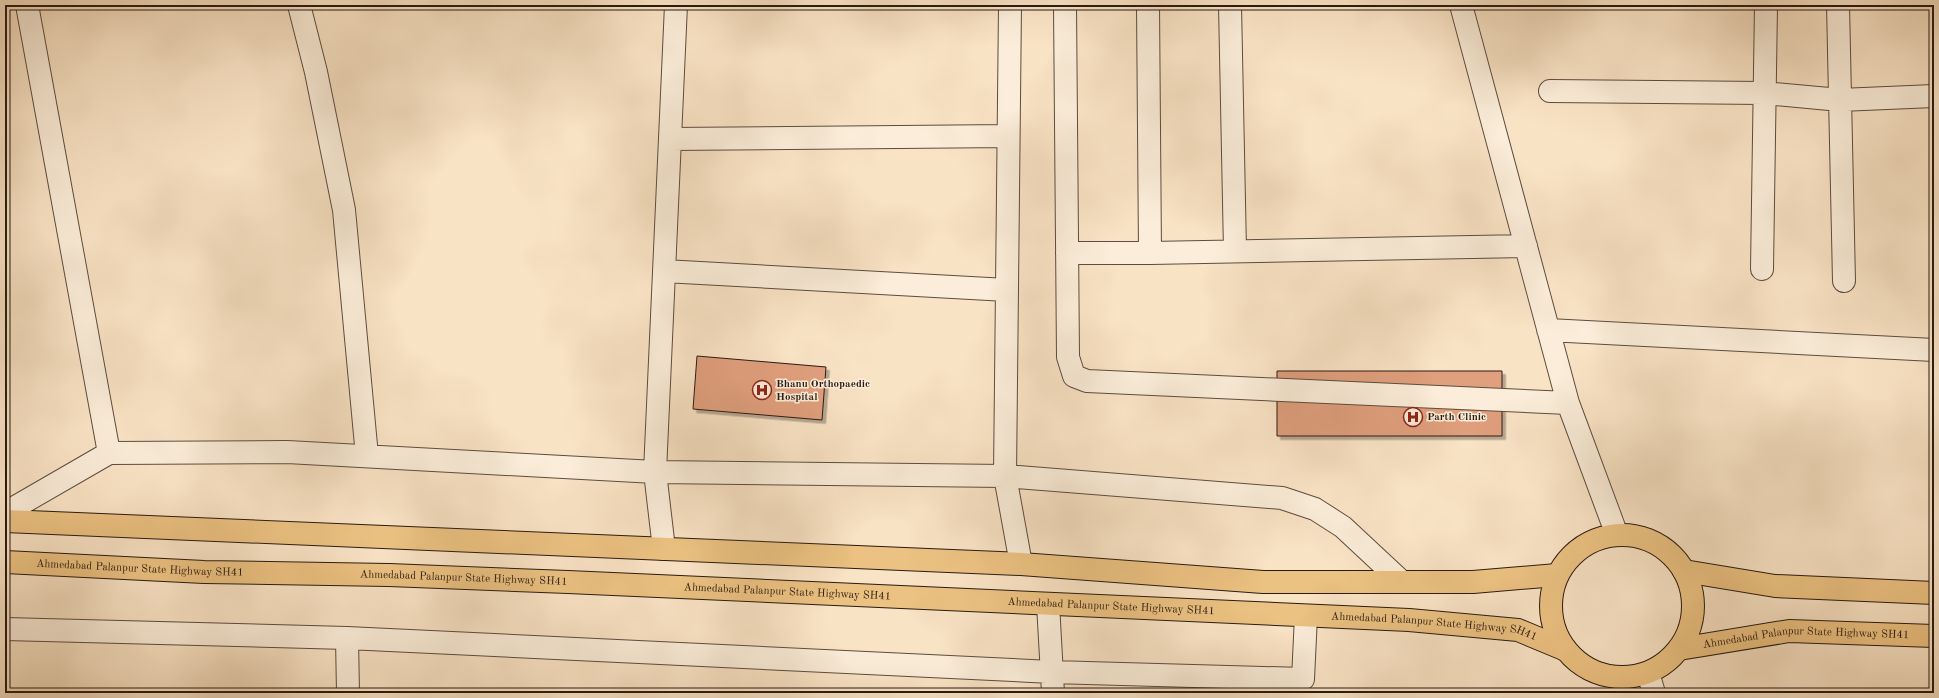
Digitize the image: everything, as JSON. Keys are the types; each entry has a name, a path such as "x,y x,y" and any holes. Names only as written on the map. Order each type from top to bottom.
{"main road":[{"path":"5,521 1021,564 1263,582 1473,582 1557,575"},
{"path":"1617,535 1643,538 1667,550 1684,571 1691,590 1693,611 1689,631 1679,648 1651,683 1618,678 1589,669 1566,650 1554,626 1551,601 1557,575 1582,547 1617,535"},
{"name":"Ahmedabad Palanpur State Highway SH41","path":"5,562 204,572 389,575 568,582 1409,620 1518,630 1566,650"},
{"path":"1684,571 1775,586 1934,593"},
{"name":"Ahmedabad Palanpur State Highway SH41","path":"1679,648 1789,631 1934,636"}],"street":[{"path":"27,5 109,453"},
{"path":"299,5 316,72 344,210 368,456"},
{"path":"664,548 655,472 676,5"},
{"path":"1010,5 1005,476 1021,564"},
{"path":"1065,5 1068,357 1074,376 1087,381 1568,403"},
{"path":"1148,5 1150,253"},
{"path":"1230,5 1235,251"},
{"path":"1461,5 1568,403 1617,535"},
{"path":"1762,269 1766,5"},
{"path":"1838,5 1844,281"},
{"path":"1550,91 1764,93 1840,100 1934,96"},
{"path":"670,139 1008,136"},
{"path":"1067,253 1150,253 1526,246"},
{"path":"664,271 1007,290"},
{"path":"1548,330 1934,350"},
{"path":"5,513 109,453 287,452 655,472 1005,476 1282,498 1315,509 1343,527 1402,582"},
{"path":"1048,604 1053,693"},
{"path":"5,629 346,638 1052,672 1303,686 1306,616"},
{"path":"346,638 348,693"}],"building":[{"path":"697,356 826,367 822,420 693,409"},
{"path":"1277,371 1502,371 1502,436 1277,436"}],"place":[{"name":"Bhanu Orthopaedic Hospital","path":"762,390"},
{"name":"Parth Clinic","path":"1413,417"}]}
